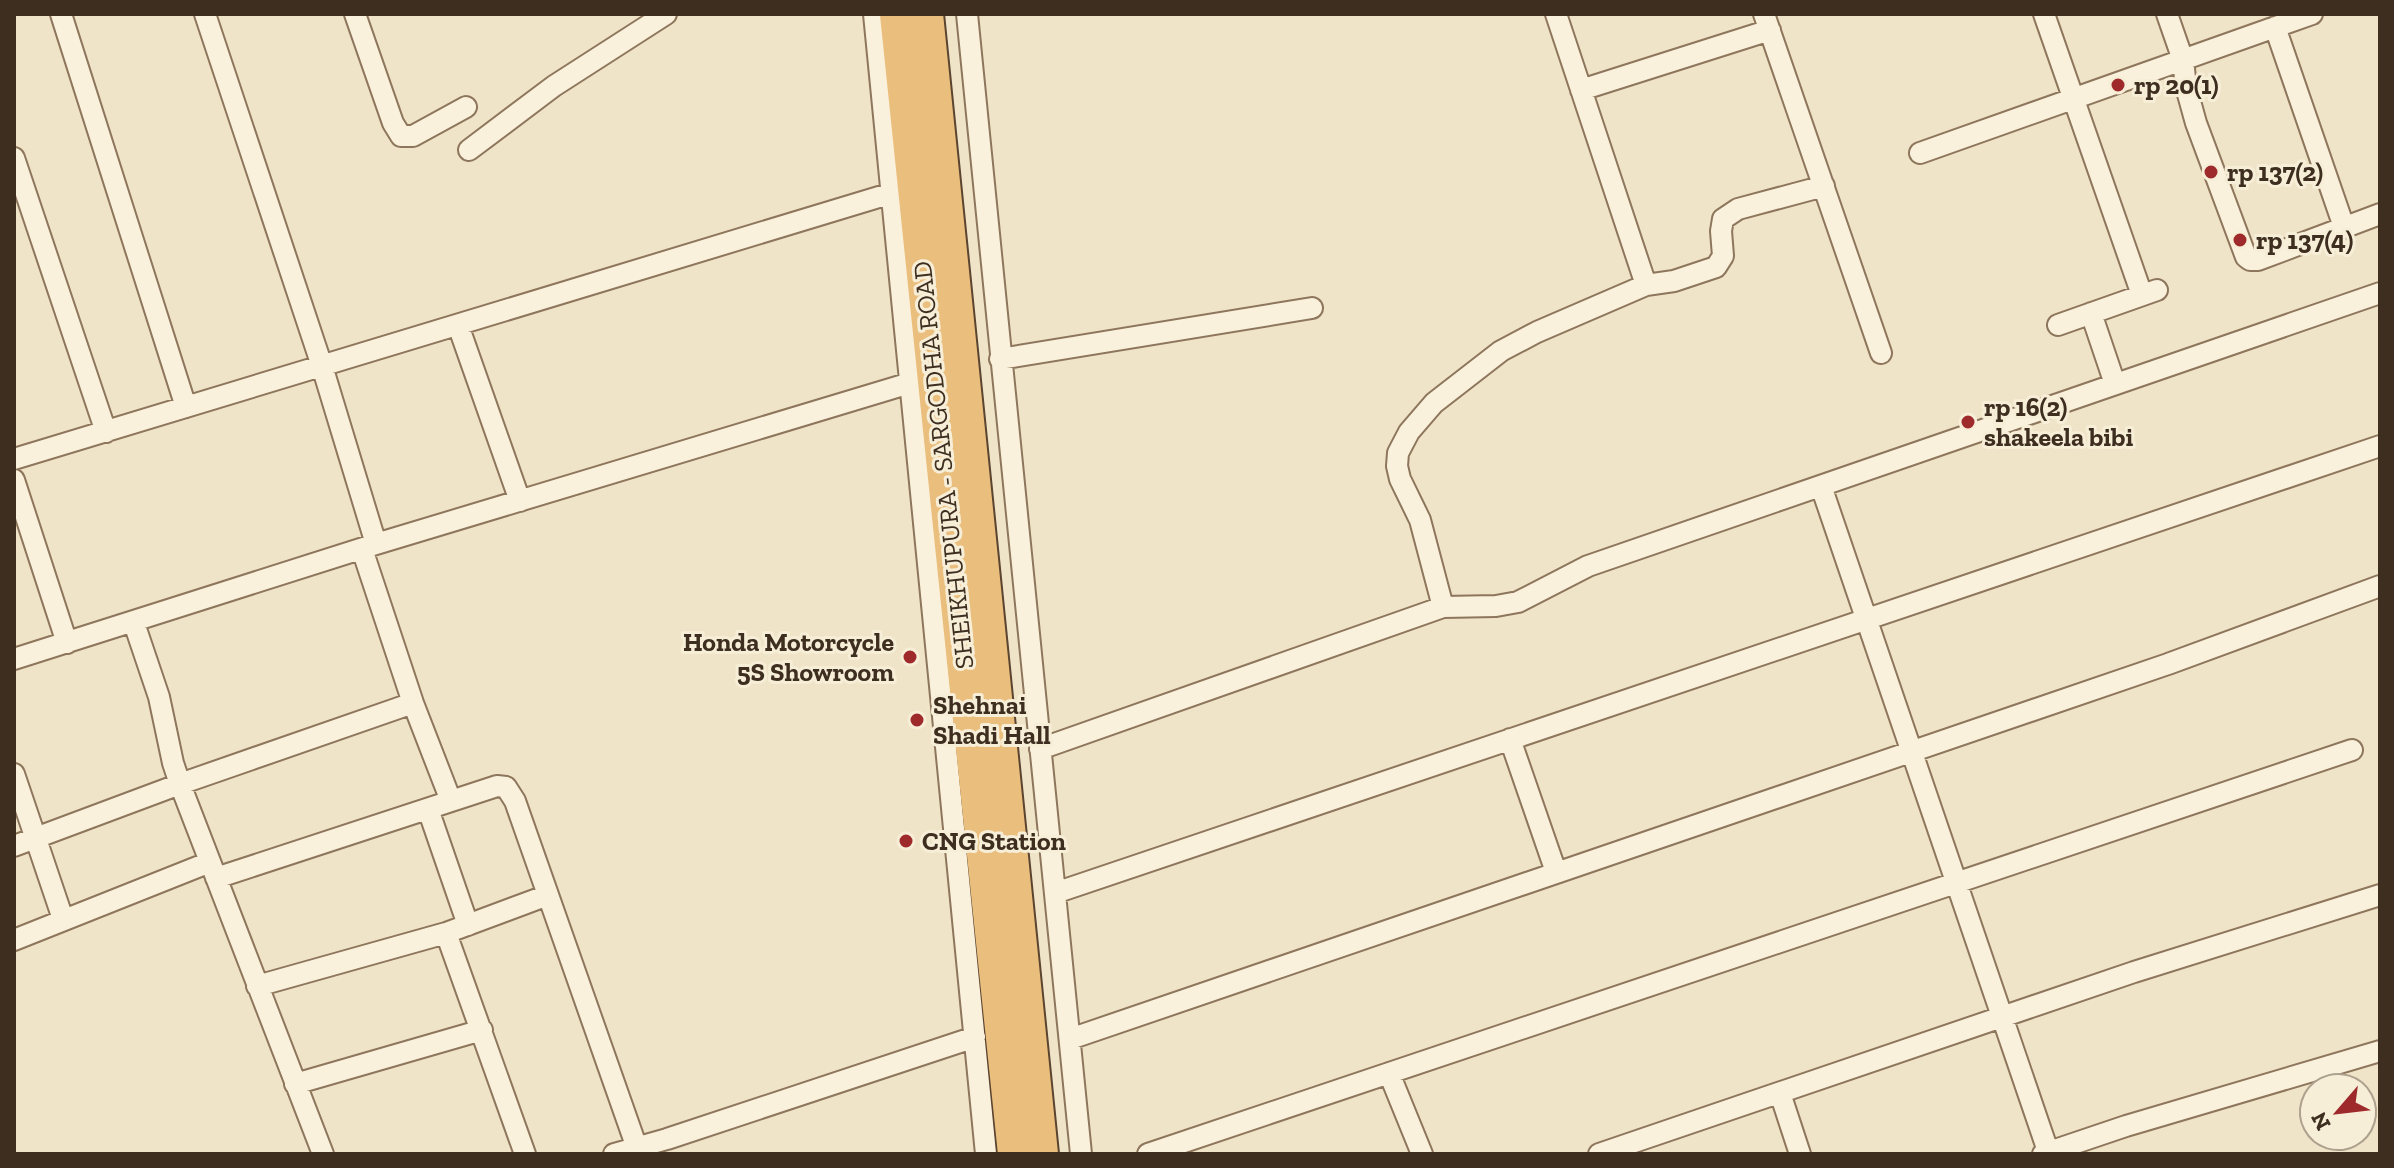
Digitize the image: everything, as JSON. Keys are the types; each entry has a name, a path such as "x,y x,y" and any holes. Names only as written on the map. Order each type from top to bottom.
{"highway":[{"name":"SHEIKHUPURA - SARGODHA ROAD","path":"896,14 1014,1154"},
{"name":"SHEIKHUPURA - SARGODHA ROAD","path":"927,14 1042,1154"}],"street":[{"path":"61,14 186,407"},
{"path":"205,14 322,366 413,703 451,801"},
{"path":"355,14 393,123 401,136 413,136 466,107"},
{"path":"469,150 554,86 666,14"},
{"path":"874,14 986,1154"},
{"path":"967,14 1081,1154"},
{"path":"1556,14 1646,285"},
{"path":"2044,14 2072,99 2150,293 2058,325"},
{"path":"2167,14 2183,60 2190,104 2246,257 2255,261 2380,214"},
{"path":"1920,153 2183,60 2280,22 2312,14"},
{"path":"1581,90 1767,22 1881,353"},
{"path":"2280,22 2344,227"},
{"path":"14,158 106,432"},
{"path":"1443,607 1420,520 1397,466 1398,453 1409,432 1434,403 1501,351 1537,332 1646,285 1674,281 1716,267 1723,256 1723,219 1738,209 1824,186"},
{"path":"14,459 892,193"},
{"path":"1040,749 1443,607 1496,606 1518,602 1588,566 2380,293"},
{"path":"1000,359 1312,308"},
{"path":"2091,313 2115,384"},
{"path":"458,325 520,501"},
{"path":"14,659 369,546 910,383"},
{"path":"1055,893 2380,446"},
{"path":"14,480 67,643"},
{"path":"1821,486 2047,1153 2126,1126 2380,1051"},
{"path":"1070,1039 2168,664 2380,586"},
{"path":"134,623 159,697 180,784 323,1154"},
{"path":"14,846 413,703"},
{"path":"1510,739 1556,872"},
{"path":"1148,1154 2352,750"},
{"path":"14,774 63,919"},
{"path":"14,940 63,919 213,870 428,809 497,786 506,787 515,801 637,1148"},
{"path":"428,809 468,925"},
{"path":"257,986 446,933 548,895"},
{"path":"1599,1154 1659,1145 1780,1093 2003,1016 2380,895"},
{"path":"446,933 525,1154"},
{"path":"295,1084 482,1030"},
{"path":"614,1154 975,1037"},
{"path":"1389,1073 1422,1154"},
{"path":"1780,1093 1800,1154"}],"place":[{"name":"rp 20(1)","path":"2118,85"},
{"name":"rp 137(2)","path":"2211,172"},
{"name":"rp 137(4)","path":"2240,240"},
{"name":"rp 16(2) shakeela bibi","path":"1968,422"},
{"name":"Honda Motorcycle 5S Showroom","path":"910,657"},
{"name":"Shehnai Shadi Hall","path":"917,720"},
{"name":"CNG Station","path":"906,841"}]}
